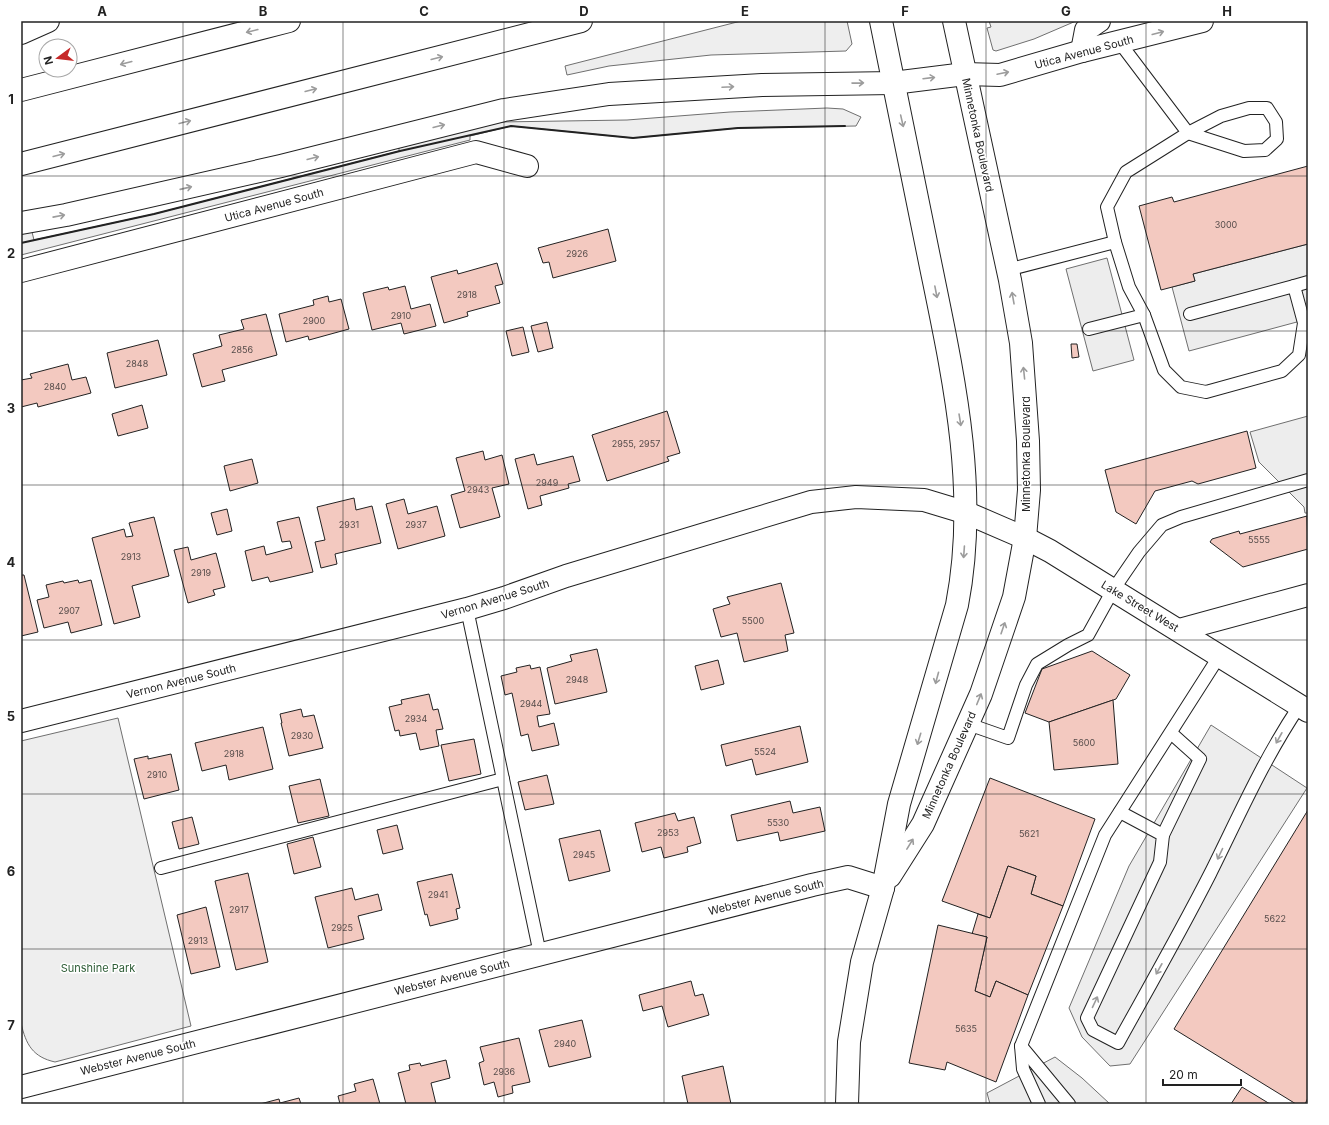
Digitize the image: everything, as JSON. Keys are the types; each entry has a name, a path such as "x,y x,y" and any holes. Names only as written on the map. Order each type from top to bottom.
{"main road":[{"path":"21,33 48,21"},
{"path":"21,90 289,21"},
{"path":"21,164 581,21"},
{"name":"Minnetonka Boulevard","path":"847,1104 849,1042 862,962 883,888 899,804 957,605 963,575 967,513 961,427 950,357 893,83 882,21"},
{"path":"1082,51 1086,30 1099,21"},
{"name":"Utica Avenue South","path":"21,223 66,215 281,166 504,110 609,94 762,85 893,83 965,74 1000,75 1082,51 1120,43 1202,21"},
{"name":"Minnetonka Boulevard","path":"883,888 923,824 981,694 1014,596 1025,538 1029,490 1025,387 1021,343 956,28"},
{"name":"Utica Avenue South","path":"21,271 476,152 527,166"},
{"name":"Vernon Avenue South","path":"21,721 467,609 504,598 566,576 811,502 856,497 924,500 967,513"},
{"name":"Lake Street West","path":"967,513 1025,538 1179,630 1304,708"},
{"path":"1179,630 1308,595"},
{"name":"Webster Avenue South","path":"21,1086 848,877 883,888"},
{"path":"21,1086 25,1104"}],"lane":[{"path":"1120,43 1188,134 1244,151 1265,150 1277,139 1276,122 1267,108 1249,108 1221,116 1188,134 1126,172 1107,207 1114,242 1129,287 1144,314 1164,370 1181,387 1206,392 1282,371 1299,355 1304,323 1294,286"},
{"path":"1007,270 1114,242"},
{"path":"1190,314 1308,282"},
{"path":"1089,329 1144,314"},
{"path":"968,724 1008,738 1026,685 1037,664 1088,635 1113,590 1139,552 1162,525 1181,516 1308,480"},
{"path":"467,609 540,954"},
{"path":"1039,1104 1023,1069 1021,1046 1105,835 1220,655"},
{"path":"1171,733 1200,759 1163,835 1160,862 1088,1018 1092,1030 1118,1043 1210,875 1251,788 1282,731 1304,708"},
{"path":"161,868 503,779"},
{"path":"1120,812 1163,835"},
{"path":"1021,1046 1069,1104"}],"green space":[{"path":"741,21 847,21 852,44 846,51 711,55 609,66 567,75 565,66"},
{"path":"989,21 1076,21 1034,39 996,51 993,50 987,28 991,27"},
{"path":"827,108 843,109 861,117 856,126 738,128 633,138 511,126 470,136 470,140 21,255 21,234 32,232 34,240 154,214 399,151 399,146 499,122 627,120 730,112"},
{"name":"Sunshine Park","path":"118,718 191,1026 55,1062 41,1057 32,1049 25,1038 21,1023 21,741"}],"shaded area":[{"path":"1308,244 1308,319 1189,351 1172,287 1195,281 1193,274"},
{"path":"1107,258 1134,360 1093,371 1066,269"},
{"path":"1308,416 1308,513 1305,513 1304,507 1259,462 1250,432"},
{"path":"1211,725 1307,788 1130,1064 1110,1066 1082,1037 1069,1008 1129,866"},
{"path":"1055,1057 1082,1078 1110,1104 990,1104 987,1093"}],"building":[{"path":"1308,166 1308,244 1193,274 1195,281 1161,290 1139,206 1172,197 1174,202"},
{"path":"608,229 616,261 553,278 549,262 543,263 538,248"},
{"path":"497,263 503,284 495,286 500,303 467,312 468,316 444,323 431,277 457,270 458,274"},
{"path":"405,286 411,309 430,304 436,326 404,334 401,323 372,330 363,293 388,287 389,290"},
{"path":"328,296 329,302 341,299 349,329 309,340 308,336 286,342 279,314 314,305 313,300"},
{"path":"266,314 277,355 222,370 225,381 202,387 193,354 222,346 219,335 244,329 241,320"},
{"path":"547,322 553,348 538,352 531,326"},
{"path":"523,327 529,352 512,356 506,331"},
{"path":"158,340 167,375 115,388 107,353"},
{"path":"1071,344 1077,344 1079,357 1072,358"},
{"path":"68,364 72,380 86,377 91,393 38,407 37,403 21,407 21,380 32,378 30,374"},
{"path":"142,405 148,428 118,436 112,414"},
{"path":"667,411 680,453 667,457 669,461 607,481 592,435"},
{"path":"1247,431 1256,468 1198,484 1192,481 1155,491 1136,524 1116,512 1105,470"},
{"path":"483,451 485,460 502,455 509,484 492,488 500,517 460,528 451,495 465,491 456,458"},
{"path":"534,454 537,465 573,456 580,481 568,484 569,488 540,496 542,505 528,509 515,459"},
{"path":"252,459 258,483 230,491 224,466"},
{"path":"354,498 356,510 372,506 381,543 335,554 337,564 321,568 315,542 325,540 317,507"},
{"path":"404,499 408,514 437,506 445,536 398,549 386,504"},
{"path":"227,509 232,531 217,535 211,513"},
{"path":"1307,516 1308,549 1243,567 1210,542 1212,539 1239,531 1240,534"},
{"path":"154,517 169,576 132,586 140,617 114,624 92,538 124,529 126,537 133,536 129,523"},
{"path":"299,517 313,572 270,582 268,577 252,581 245,551 264,546 266,555 292,548 290,541 282,542 277,522"},
{"path":"188,547 191,560 216,553 225,587 213,590 215,595 188,603 174,550"},
{"path":"21,575 24,575 38,632 21,636"},
{"path":"78,580 79,583 91,580 102,625 71,633 68,622 44,628 37,600 49,597 46,585 63,581 64,583"},
{"path":"781,583 794,633 785,635 788,651 744,662 737,633 721,637 713,609 730,604 727,597"},
{"path":"597,649 607,692 555,704 547,668 572,661 570,655"},
{"path":"1092,651 1130,675 1116,699 1049,722 1025,713 1042,669"},
{"path":"718,660 724,684 701,690 695,666"},
{"path":"530,665 531,669 540,667 550,714 537,716 539,727 554,723 559,745 532,751 528,734 521,736 512,693 505,695 501,676 517,672 516,668"},
{"path":"429,694 433,710 438,709 443,729 436,730 439,746 420,750 416,733 400,736 399,730 395,731 389,707 402,704 401,700"},
{"path":"1113,700 1118,764 1054,770 1049,722"},
{"path":"301,709 303,717 314,715 323,748 289,756 280,714"},
{"path":"800,726 808,762 756,775 752,759 726,766 721,745"},
{"path":"263,727 273,769 229,780 226,765 202,771 195,743"},
{"path":"474,739 481,774 449,781 441,745"},
{"path":"171,754 179,790 144,799 134,759 148,756 148,759"},
{"path":"547,775 554,804 525,810 518,782"},
{"path":"990,778 1095,819 1063,906 1031,894 1036,876 1008,866 990,918 942,901"},
{"path":"320,779 329,816 298,823 289,786"},
{"path":"790,801 793,813 820,807 825,831 780,841 778,832 737,841 731,815"},
{"path":"1308,810 1308,1098 1305,1104 1296,1104 1174,1029"},
{"path":"675,813 678,821 694,817 701,843 687,847 688,852 664,858 661,847 642,852 635,823"},
{"path":"192,817 199,844 179,849 172,822"},
{"path":"397,825 403,849 383,854 377,830"},
{"path":"600,830 610,871 569,881 559,839"},
{"path":"313,837 321,867 294,874 287,844"},
{"path":"1008,866 1036,876 1031,894 1063,906 1028,995 996,981 990,997 975,991 987,937 972,934 978,914 990,918"},
{"path":"248,873 268,962 236,970 215,881"},
{"path":"452,874 460,908 456,909 458,919 430,926 427,914 425,915 417,882"},
{"path":"352,888 355,900 378,894 382,910 358,916 364,939 328,948 315,897"},
{"path":"206,907 220,967 191,974 177,915"},
{"path":"938,925 987,937 975,991 990,997 996,981 1028,995 996,1082 947,1062 945,1070 909,1063"},
{"path":"691,981 695,996 703,994 709,1015 668,1027 662,1006 643,1011 639,995"},
{"path":"582,1020 591,1057 549,1067 539,1030"},
{"path":"519,1038 530,1082 512,1086 513,1093 498,1097 494,1082 484,1085 479,1063 484,1061 480,1047"},
{"path":"446,1060 450,1078 431,1083 436,1104 406,1104 398,1073 410,1070 409,1065 420,1063 421,1066"},
{"path":"723,1066 731,1104 688,1104 682,1076"},
{"path":"373,1079 380,1104 340,1104 338,1096 356,1091 354,1084"},
{"path":"1242,1087 1270,1104 1231,1104"},
{"path":"299,1098 301,1104 260,1104 279,1099 280,1103"}],"wall":[{"path":"21,243 154,214 400,151 511,126 633,138 738,128 845,126"}]}
